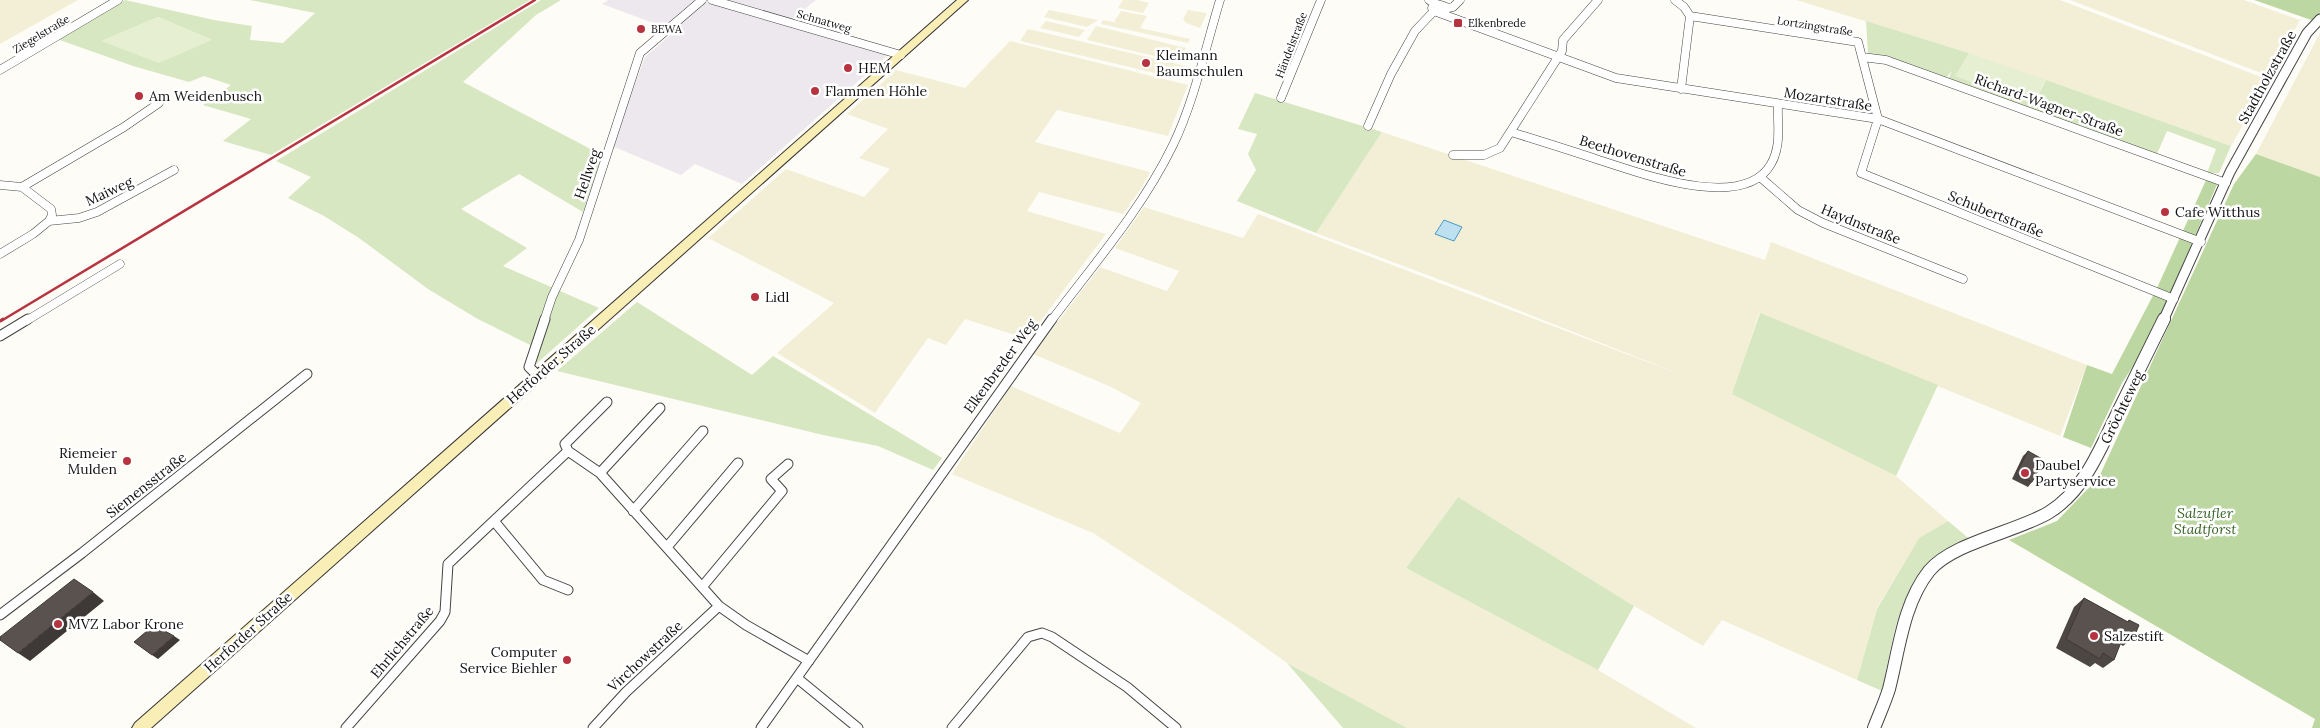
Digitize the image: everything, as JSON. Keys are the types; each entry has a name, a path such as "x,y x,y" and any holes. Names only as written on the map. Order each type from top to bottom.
{"main road":[{"name":"Herforder Straße","path":"140,728 963,0"}],"street":[{"name":"Ziegelstraße","path":"0,70 118,0"},
{"name":"Hellweg","path":"538,376 529,367 537,338 552,297 579,240 640,53 702,0"},
{"name":"Schnatweg","path":"712,0 901,55"},
{"name":"Elkenbreder Weg","path":"761,728 1024,357 1138,206 1157,176 1174,144 1186,112 1220,0"},
{"name":"Händelstraße","path":"1281,98 1312,25 1316,8 1321,0"},
{"path":"1445,11 1453,7 1460,0"},
{"path":"1453,155 1475,156 1492,154 1500,148 1562,51 1563,40 1598,0"},
{"path":"1675,0 1684,7 1690,16 1681,89"},
{"path":"1368,126 1391,74 1432,5"},
{"name":"Mozartstraße","path":"1432,5 1557,57 1616,78 1878,120 2200,242"},
{"name":"Lortzingstraße","path":"1690,16 1858,42 1878,120"},
{"name":"Stadtholzstraße","path":"2241,151 2306,33 2320,19"},
{"name":"Richard-Wagner-Straße","path":"1862,57 1886,60 2226,182"},
{"path":"22,187 124,127 159,103"},
{"path":"1760,177 1772,165 1777,149 1778,104"},
{"name":"Schubertstraße","path":"1878,120 1861,173 2174,299"},
{"name":"Beethovenstraße","path":"1511,132 1673,184 1718,188 1734,187 1760,177"},
{"name":"Gröchteweg","path":"1874,728 1888,692 1909,607 1923,579 1944,558 1968,546 2039,518 2064,500 2088,472 2174,299 2241,151"},
{"name":"Maiweg","path":"49,221 79,218 97,212 174,170"},
{"name":"Haydnstraße","path":"1760,177 1798,210 1823,223 1963,279"},
{"path":"0,185 22,187 51,209 52,215 49,221 32,234 0,254"},
{"path":"0,336 120,264"},
{"name":"Siemensstraße","path":"0,615 307,374"},
{"path":"607,402 565,444 568,451 600,473 718,606 746,625 809,660"},
{"path":"600,473 660,408"},
{"path":"633,511 703,432"},
{"name":"Ehrlichstraße","path":"346,728 440,621 445,612 448,564 568,451"},
{"path":"667,547 738,463"},
{"path":"702,587 782,491 771,479 788,464"},
{"path":"494,521 543,580 568,590"},
{"name":"Virchowstraße","path":"593,728 626,692 718,606"},
{"path":"952,728 1028,637 1042,633 1052,637 1127,687 1176,728"},
{"path":"797,678 858,728"}],"shaded area":[{"path":"0,0 78,0 0,44"},
{"path":"608,0 699,0 708,3 712,0 816,0 787,23 889,54 742,184 695,164 681,175 612,146 645,57 675,31 602,4"},
{"path":"1123,0 1137,0 1149,3 1143,13 1118,8"},
{"path":"1796,0 2060,0 2269,80 2231,146 1963,51"},
{"path":"2070,0 2244,0 2300,20 2269,76"},
{"path":"1049,10 1098,20 1087,27 1044,17"},
{"path":"1188,10 1207,13 1200,28 1186,23 1183,19"},
{"path":"1121,11 1147,16 1140,28 1190,39 1188,43 1101,24 1103,20 1127,25 1114,22"},
{"path":"1046,21 1085,30 1079,37 1040,28"},
{"path":"1096,26 1186,48 1179,62 1087,40"},
{"path":"1028,29 1186,66 1180,79 1020,41"},
{"path":"2320,33 2320,177 2256,154"},
{"path":"1010,41 1188,85 1168,136 1057,110 1035,142 1150,172 1142,187 1123,214 1039,192 1027,211 1106,234 1027,339 965,319 946,345 928,338 875,413 777,353 834,303 708,238 786,169 864,197 890,169 859,158 888,129 847,114 896,70 965,88"},
{"path":"1382,132 1765,260 1771,242 2087,365 2060,436 1759,313 1733,394 1896,476 1948,521 1919,538 1877,608 1857,680 1722,620 1703,646 1634,606 1458,497 1406,568 1598,670 1696,728 1407,728 1287,663 1237,627 1093,533 952,474 1011,386 1120,433 1141,403 1109,386 1033,354 1100,267 1167,291 1179,271 1115,248 1144,207 1243,238 1258,214 1687,377 1480,295 1316,233"}],"green space":[{"path":"125,0 214,20 252,26 250,40 283,43 315,13 250,0 530,0 271,155 223,141 251,119 203,105 231,85 204,76 189,82 133,66 57,39","holes":["158,17 212,40 102,41"]},
{"path":"541,0 561,0 536,15 463,82 602,155 583,212 519,174 461,209 527,248 503,266 599,308 535,365 530,345 476,318 428,289 359,238 324,216 288,198 311,177 276,161"},
{"path":"2254,0 2320,0 2320,23"},
{"path":"158,17 212,40 159,63 101,41"},
{"path":"1866,21 1969,53 1956,76 2034,104 2046,80 2231,146 2219,173 2207,173 2216,149 2167,131 2157,154 1948,80 1952,71 1945,79 1868,53"},
{"path":"1969,53 2046,80 2034,104 1955,76"},
{"path":"1255,93 1382,132 1316,233 1237,201 1256,170 1248,154 1257,134 1238,129"},
{"name":"Salzufler Stadtforst","path":"2256,154 2320,177 2320,728 2312,728 2315,719 2009,540 2057,521 2099,477 2234,184"},
{"path":"2207,178 2218,182 2172,290 2141,354 2122,383 2091,448 2063,437 2087,365 2112,374 2157,288"},
{"path":"637,302 752,375 773,356 942,458 933,470 878,446 823,435 557,371"},
{"path":"1760,313 1938,385 1896,476 1732,394"},
{"path":"1458,497 1634,606 1598,670 1406,568"},
{"path":"1948,521 1972,541 1937,555 1924,567 1914,582 1905,599 1893,636 1882,691 1857,680 1877,609 1919,538"},
{"path":"1287,663 1407,728 1343,728"}],"water":[{"path":"1444,220 1462,227 1454,241 1435,234"}],"building":[{"name":"Daubel Partyservice","path":"2028,451 2044,460 2032,482 2016,474"},
{"path":"74,579 93,592 18,653 0,640 0,637"},
{"name":"Salzestift","path":"2084,598 2128,622 2129,620 2139,625 2134,637 2125,632 2114,660 2103,653 2100,659 2066,639"},
{"path":"154,625 174,636 152,655 134,642"}],"railway":[{"path":"1,321 535,0"}],"place":[{"name":"Elkenbrede","path":"1458,23"},
{"name":"BEWA","path":"641,29"},
{"name":"Kleimann Baumschulen","path":"1146,63"},
{"name":"HEM","path":"848,68"},
{"name":"Flammen Höhle","path":"815,91"},
{"name":"Am Weidenbusch","path":"139,96"},
{"name":"Cafe Witthus","path":"2165,212"},
{"name":"Lidl","path":"755,297"},
{"name":"Riemeier Mulden","path":"127,461"},
{"name":"Daubel Partyservice","path":"2025,473"},
{"name":"MVZ Labor Krone","path":"58,624"},
{"name":"Salzestift","path":"2094,636"},
{"name":"Computer Service Biehler","path":"567,660"}]}
